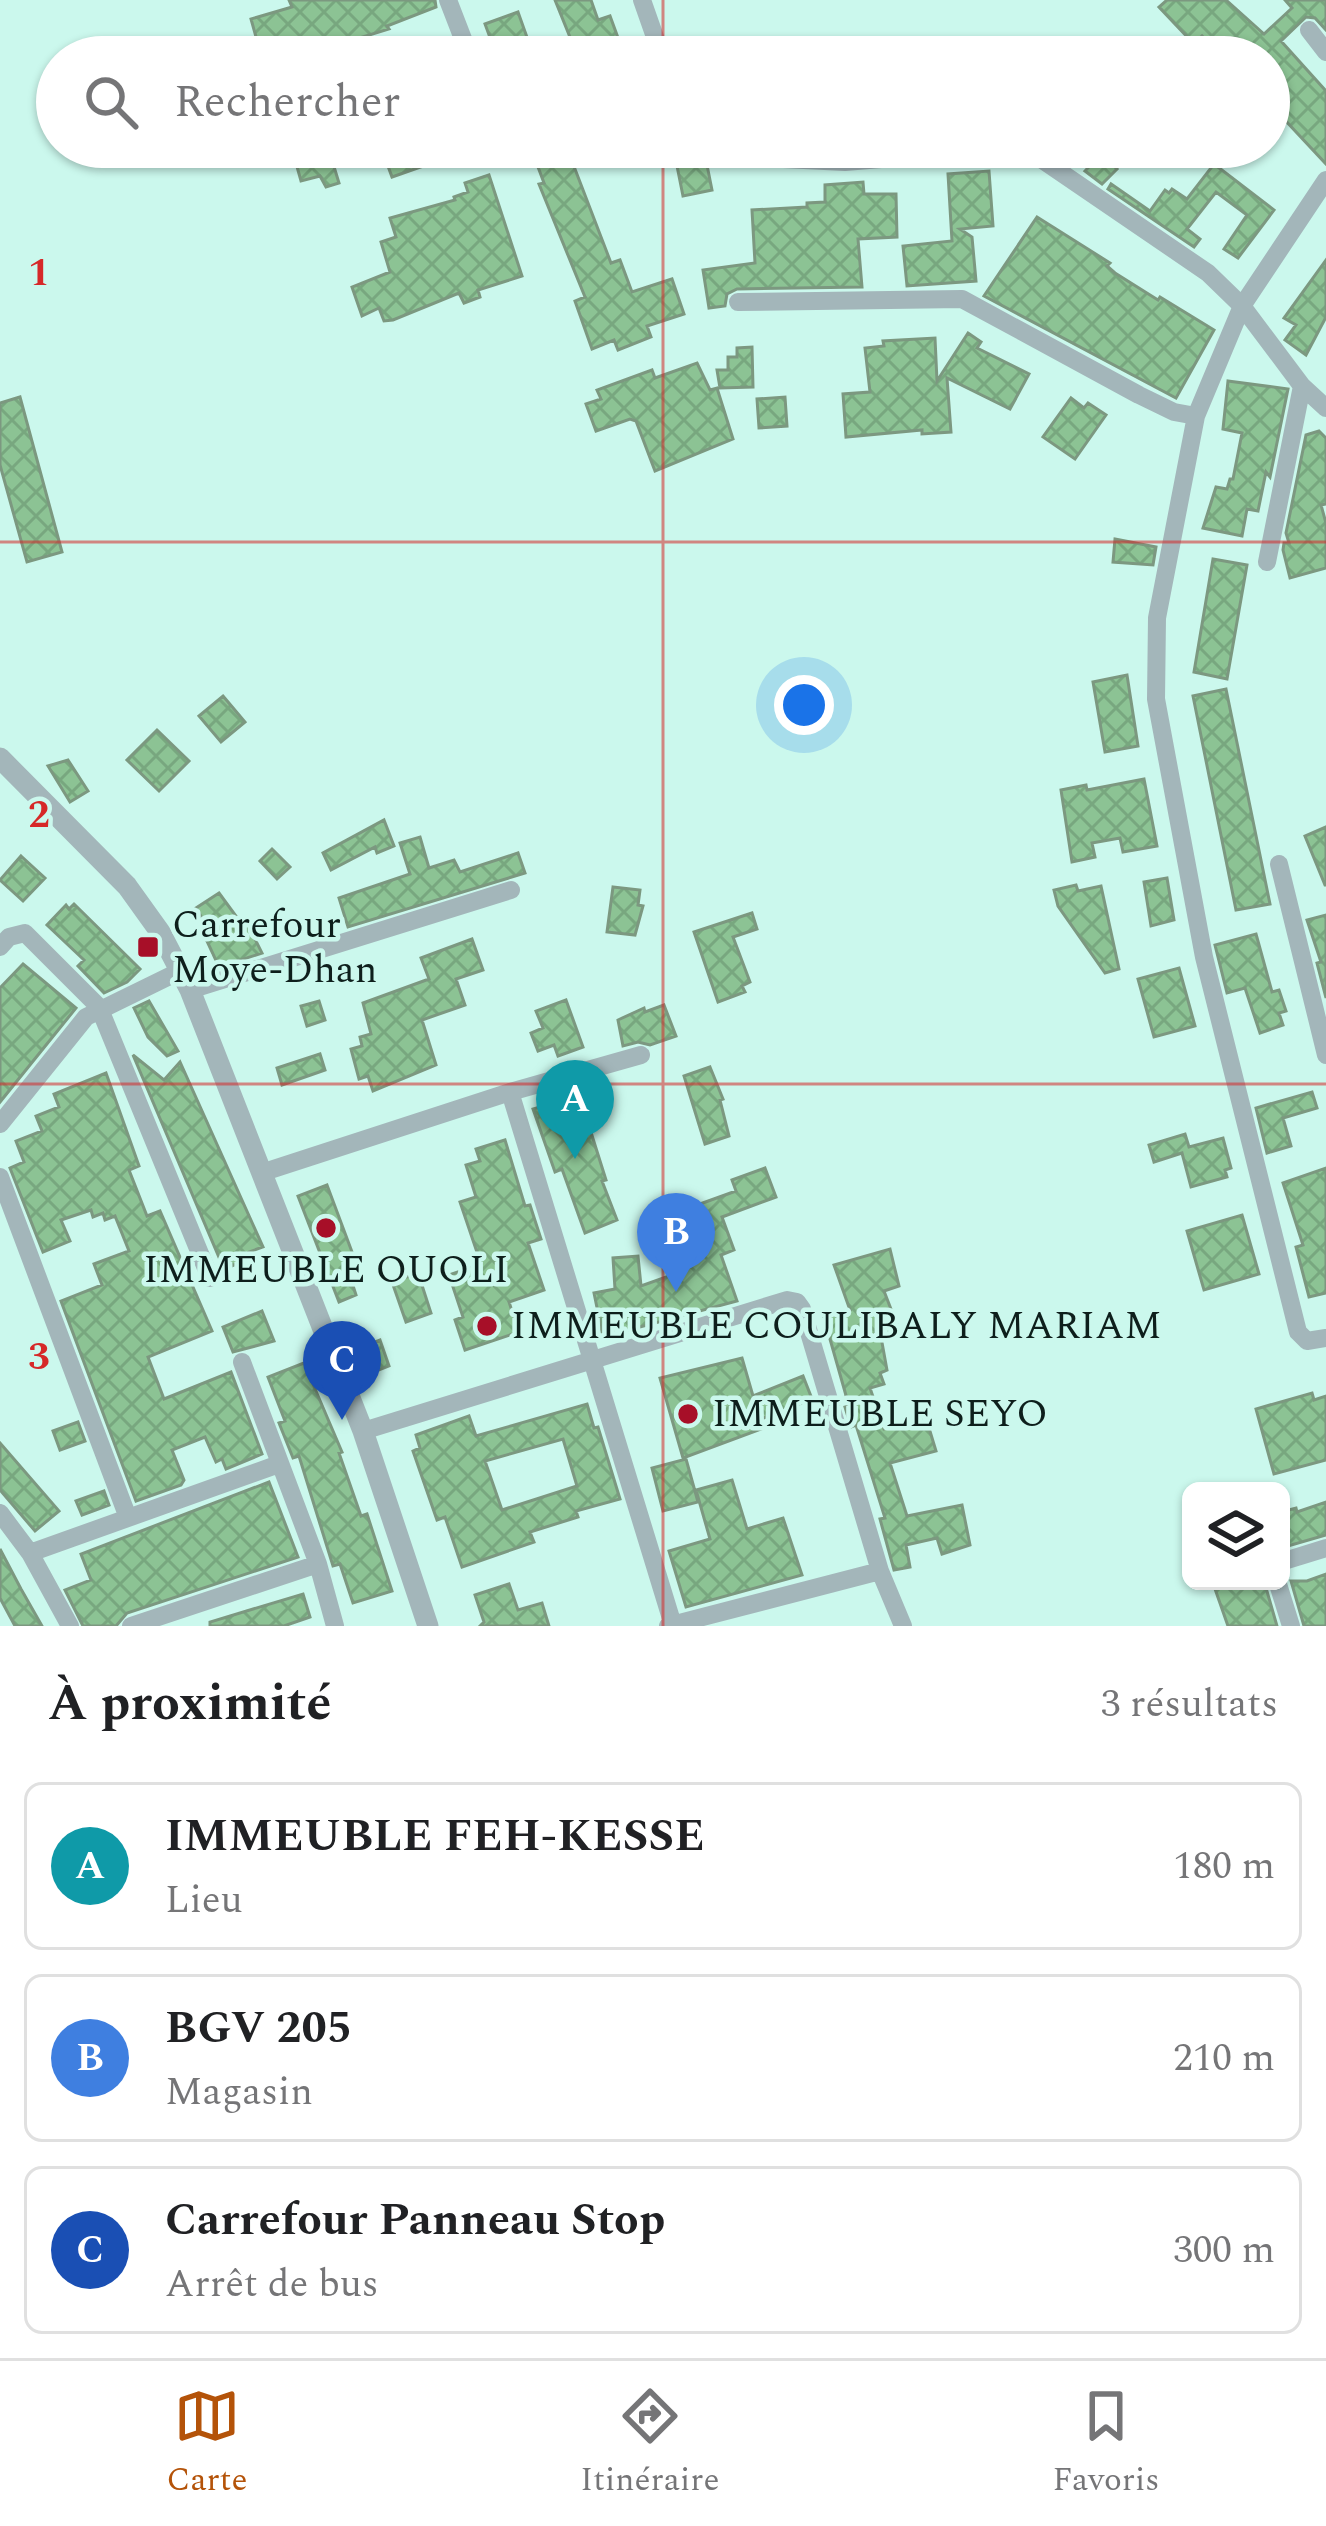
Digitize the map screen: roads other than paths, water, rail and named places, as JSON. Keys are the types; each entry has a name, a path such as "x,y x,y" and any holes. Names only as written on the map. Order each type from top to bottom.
{"street":[{"path":"448,0 462,36"},
{"path":"642,0 655,36"},
{"path":"1310,30 1326,52"},
{"path":"1056,168 1208,273 1242,306 1302,386 1326,408"},
{"path":"1326,180 1242,306 1196,416 1157,617 1156,699 1204,958 1298,1332 1307,1340 1326,1337"},
{"path":"738,302 962,299 1139,395 1174,412 1196,416"},
{"path":"1267,562 1302,386"},
{"path":"0,758 127,886 160,932 185,981 363,1431 428,1626"},
{"path":"1279,864 1326,1054"},
{"path":"0,1124 99,1007 511,890"},
{"path":"0,947 9,937 25,933 99,1007 210,1278"},
{"path":"264,1172 640,1054"},
{"path":"510,1092 670,1625 880,1571"},
{"path":"0,1177 127,1515"},
{"path":"363,1431 592,1357 787,1300 797,1302 880,1571 903,1626"},
{"path":"242,1362 318,1564 335,1626"},
{"path":"30,1553 279,1464"},
{"path":"0,1513 30,1553 70,1626"},
{"path":"1290,1559 1326,1548"},
{"path":"131,1626 318,1564"},
{"path":"1280,1590 1291,1626"}],"place":[{"name":"Carrefour Moye-Dhan","path":"148,947"},
{"name":"IMMEUBLE FEH-KESSE","path":"575,1159"},
{"name":"IMMEUBLE OUOLI","path":"326,1228"},
{"name":"BGV 205","path":"676,1292"},
{"name":"IMMEUBLE COULIBALY MARIAM","path":"487,1326"},
{"name":"IMMEUBLE SEYO","path":"688,1414"},
{"name":"Carrefour Panneau Stop","path":"342,1420"}]}
